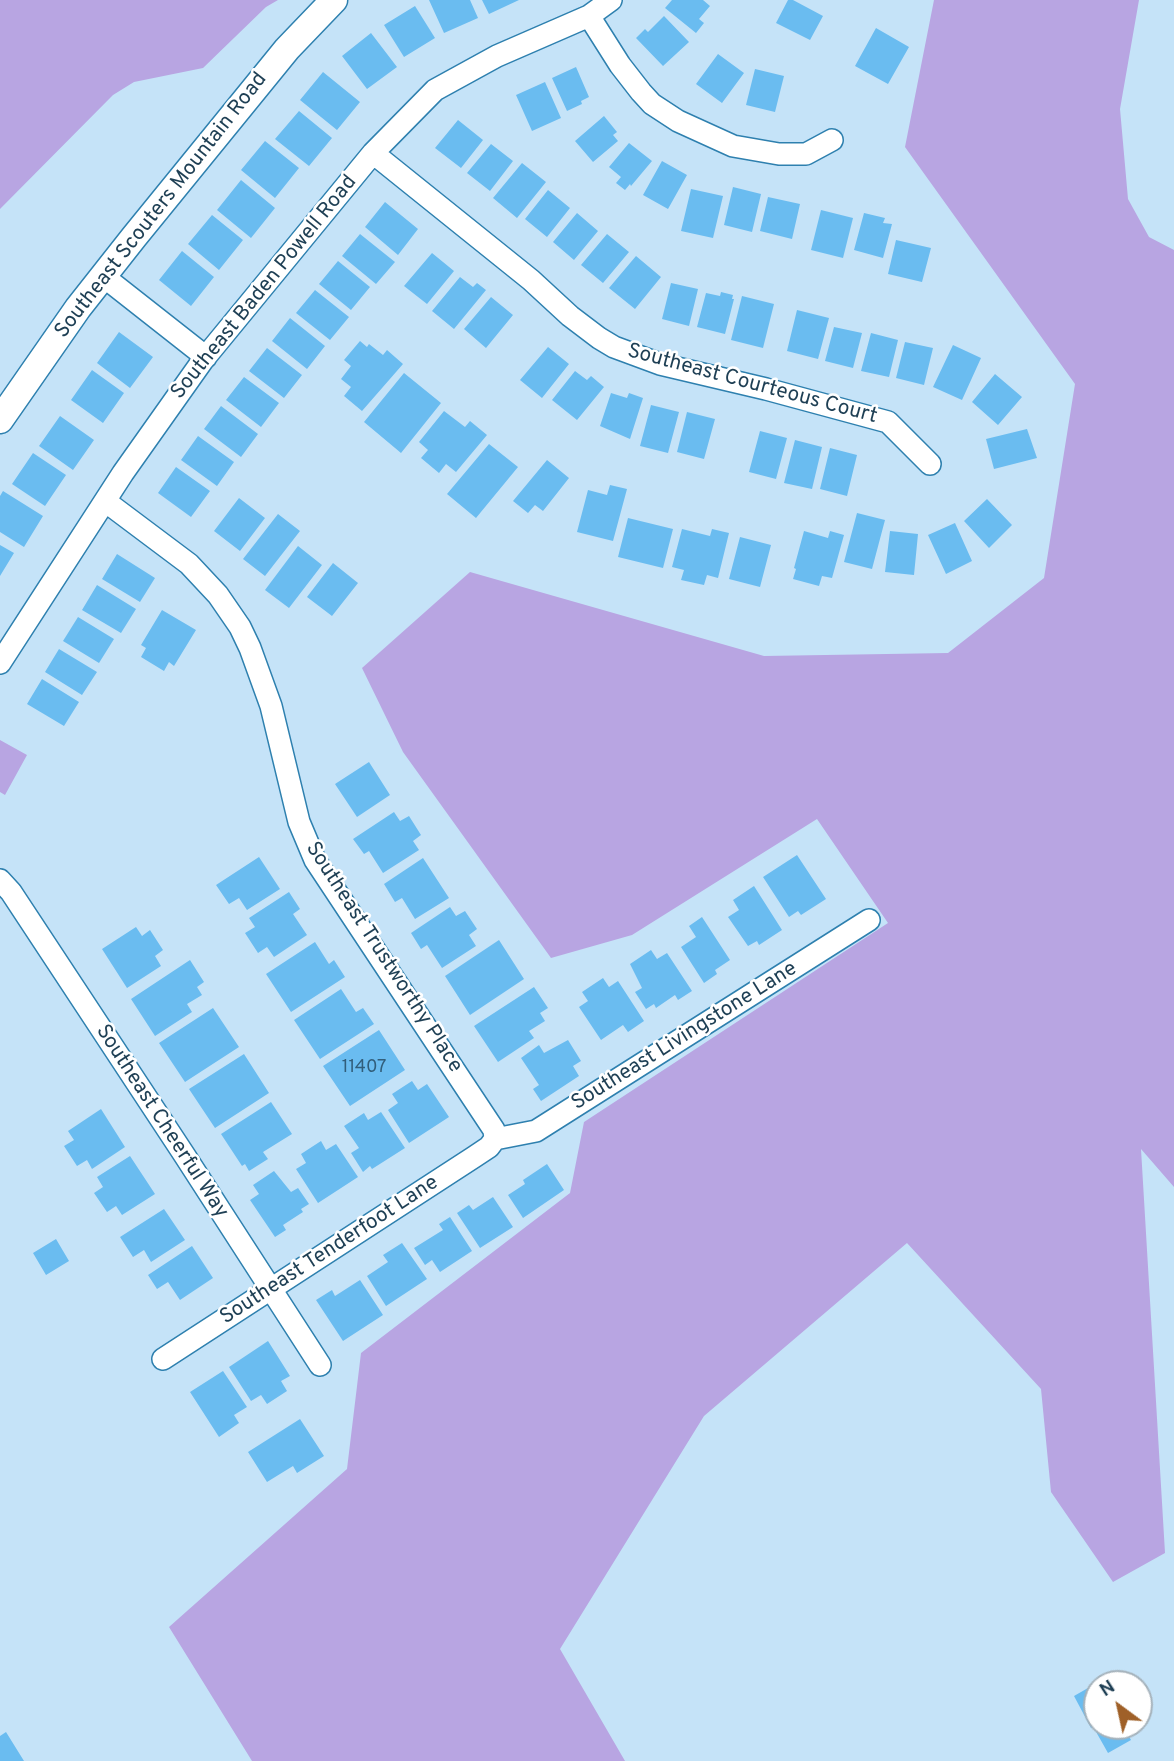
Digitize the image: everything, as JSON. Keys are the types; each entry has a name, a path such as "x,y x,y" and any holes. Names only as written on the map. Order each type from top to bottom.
{"street":[{"name":"Southeast Scouters Mountain Road","path":"0,420 103,276 287,49 334,0"},
{"name":"Southeast Baden Powell Road","path":"0,663 105,501 206,357 373,153 435,90 497,57 589,16 611,0"},
{"path":"589,16 641,92 652,104 678,121 733,146 779,154 806,155 832,140"},
{"name":"Southeast Courteous Court","path":"373,153 531,280 570,316 614,347 660,364 888,422 930,464"},
{"path":"103,276 206,357"},
{"name":"Southeast Trustworthy Place","path":"105,501 189,564 218,595 240,627 271,706 299,822 315,860 494,1130 495,1139"},
{"name":"Southeast Cheerful Way","path":"0,880 185,1156 320,1365"},
{"name":"Southeast Livingstone Lane","path":"495,1139 536,1131 869,920"},
{"name":"Southeast Tenderfoot Lane","path":"163,1359 474,1157 489,1147 495,1139"}],"shaded area":[{"path":"0,0 278,0 266,7 203,68 134,82 113,95 0,209"},
{"path":"934,0 1139,0 1120,109 1128,199 1149,237 1174,250 1174,1187 1141,1149 1165,1553 1113,1582 1051,1492 1041,1389 907,1243 704,1416 560,1649 625,1761 252,1761 169,1627 347,1469 361,1353 570,1193 584,1122 888,923 817,819 632,935 551,958 403,752 362,668 470,572 764,656 948,653 1044,578 1075,384 905,147"},
{"path":"0,740 27,755 5,795 0,792"}],"building":[{"path":"429,0 470,0 478,18 444,33"},
{"path":"482,0 519,0 489,14"},
{"path":"672,0 703,0 710,6 699,19 704,23 696,33 665,8"},
{"path":"788,0 823,16 810,40 776,23"},
{"path":"415,6 435,38 404,57 384,25"},
{"path":"664,16 689,42 663,66 636,38 645,29 648,32"},
{"path":"876,28 909,47 888,84 855,66"},
{"path":"371,33 397,67 367,89 342,56"},
{"path":"718,54 744,73 722,103 696,84"},
{"path":"576,67 589,97 581,101 582,104 567,111 552,78"},
{"path":"755,69 784,76 775,112 746,105"},
{"path":"323,72 360,102 337,130 300,100"},
{"path":"545,82 561,118 532,131 516,95"},
{"path":"299,111 332,138 309,166 275,139"},
{"path":"604,116 617,132 613,135 618,141 593,162 575,141"},
{"path":"458,120 483,140 461,168 435,148"},
{"path":"265,141 299,168 275,198 241,170"},
{"path":"629,143 652,161 625,190 616,183 621,177 609,167"},
{"path":"491,144 513,161 490,191 467,173"},
{"path":"662,161 687,175 668,209 643,195"},
{"path":"522,163 546,182 517,218 493,198"},
{"path":"241,180 275,208 251,238 217,210"},
{"path":"733,187 761,194 752,232 724,225"},
{"path":"691,189 723,196 713,238 681,231"},
{"path":"548,190 570,208 547,237 525,219"},
{"path":"768,197 800,204 792,239 760,231"},
{"path":"385,202 418,229 398,255 365,227"},
{"path":"821,210 853,218 843,258 811,250"},
{"path":"577,213 598,231 574,260 553,242"},
{"path":"864,213 885,218 883,223 892,224 883,258 854,250"},
{"path":"212,215 243,240 219,270 188,244"},
{"path":"360,234 395,262 376,284 342,256"},
{"path":"607,234 629,252 603,283 581,265"},
{"path":"896,240 931,248 922,282 888,274"},
{"path":"182,251 214,277 191,306 159,280"},
{"path":"432,253 454,271 427,304 404,286"},
{"path":"636,256 661,277 635,309 609,288"},
{"path":"338,261 370,287 351,310 319,284"},
{"path":"460,277 473,287 477,283 486,290 454,329 432,311"},
{"path":"671,283 698,289 689,326 662,319"},
{"path":"315,290 349,317 330,340 296,313"},
{"path":"721,292 733,295 734,299 725,334 697,327 706,293 720,296"},
{"path":"742,296 774,304 763,348 731,340"},
{"path":"491,297 513,315 486,348 464,329"},
{"path":"797,310 829,318 818,359 787,351"},
{"path":"290,318 325,346 307,369 272,341"},
{"path":"834,327 862,333 853,368 825,361"},
{"path":"119,332 153,357 130,388 97,363"},
{"path":"871,333 898,340 889,377 861,371"},
{"path":"360,341 367,347 369,344 383,355 387,350 403,364 362,411 344,396 351,387 341,379 351,366 344,360"},
{"path":"905,342 933,348 924,385 896,378"},
{"path":"953,345 981,358 962,400 933,387"},
{"path":"548,347 569,364 542,398 520,380"},
{"path":"267,348 302,375 284,398 249,371"},
{"path":"92,370 124,393 103,423 71,400"},
{"path":"575,371 587,380 591,376 604,387 577,420 552,400"},
{"path":"404,373 441,403 401,453 364,422"},
{"path":"995,374 1022,397 998,425 972,402"},
{"path":"244,377 279,403 261,427 226,400"},
{"path":"611,393 627,398 629,393 643,398 630,439 600,426"},
{"path":"651,405 679,412 668,453 640,446"},
{"path":"221,406 258,434 241,457 204,429"},
{"path":"444,411 465,427 470,421 487,435 456,472 446,464 439,473 421,458 428,450 419,442"},
{"path":"687,412 715,419 704,459 677,452"},
{"path":"60,416 94,440 73,470 39,446"},
{"path":"1027,429 1037,458 994,469 986,439"},
{"path":"760,431 787,438 776,479 749,472"},
{"path":"198,436 234,462 217,486 181,460"},
{"path":"795,440 822,447 812,489 784,483"},
{"path":"489,444 518,467 476,518 447,494"},
{"path":"830,448 857,455 847,496 820,489"},
{"path":"33,453 66,475 45,506 12,484"},
{"path":"547,460 569,478 543,511 535,505 528,513 513,501"},
{"path":"176,467 210,491 191,517 158,493"},
{"path":"610,485 627,489 613,541 577,532 588,490 607,495"},
{"path":"3,491 43,516 24,547 0,532 0,496"},
{"path":"239,498 265,518 240,551 214,531"},
{"path":"987,499 1012,525 989,548 964,521"},
{"path":"857,513 885,520 872,569 844,562"},
{"path":"278,514 300,531 265,576 243,559"},
{"path":"628,518 673,529 663,568 618,557"},
{"path":"955,523 972,561 946,574 928,535"},
{"path":"682,529 710,536 712,529 729,533 718,578 707,575 704,585 681,580 684,570 672,567"},
{"path":"804,531 828,538 830,531 844,535 832,578 822,576 819,586 793,579"},
{"path":"890,531 918,534 914,575 885,572"},
{"path":"740,537 771,545 760,587 729,579"},
{"path":"0,545 14,553 0,576"},
{"path":"298,546 322,565 289,608 265,590"},
{"path":"117,554 155,578 140,602 102,579"},
{"path":"333,563 358,583 332,616 307,597"},
{"path":"97,585 136,609 121,633 82,610"},
{"path":"162,610 196,630 174,666 169,662 164,671 141,657 146,648 141,645"},
{"path":"78,617 114,639 99,663 63,641"},
{"path":"59,649 97,672 82,695 45,672"},
{"path":"42,679 79,702 64,726 27,704"},
{"path":"369,762 390,795 357,817 335,784"},
{"path":"394,812 400,821 409,816 421,835 413,841 419,850 383,873 369,851 364,854 353,839"},
{"path":"797,855 826,899 801,915 798,911 789,917 763,877"},
{"path":"259,857 280,889 247,910 239,898 229,904 216,885"},
{"path":"423,858 449,898 415,919 402,898 395,902 384,884"},
{"path":"754,886 782,930 759,945 757,941 748,946 728,917 739,910 733,900"},
{"path":"289,892 300,909 293,914 307,935 274,957 267,947 258,953 245,933 255,927 249,918"},
{"path":"450,907 456,916 465,911 477,929 469,935 476,946 442,968 427,945 421,949 411,933"},
{"path":"702,917 730,960 715,970 717,974 704,983 681,947 696,937 689,926"},
{"path":"136,927 142,936 150,930 163,950 155,956 161,966 127,988 102,949"},
{"path":"499,940 524,979 470,1015 445,976"},
{"path":"315,942 329,964 334,960 345,977 291,1012 266,974"},
{"path":"651,950 657,959 667,953 692,991 678,1000 675,995 656,1008 654,1004 646,1009 635,992 642,988 630,964"},
{"path":"190,960 204,982 197,987 202,995 187,1004 192,1012 155,1036 131,999"},
{"path":"603,978 609,987 618,981 644,1021 628,1032 623,1025 601,1040 579,1007 588,1001 582,992"},
{"path":"534,987 548,1008 540,1013 545,1021 529,1031 534,1038 498,1062 474,1026"},
{"path":"341,989 356,1012 363,1008 374,1024 320,1059 294,1020"},
{"path":"213,1008 239,1047 185,1082 159,1043"},
{"path":"379,1030 405,1070 350,1106 323,1066"},
{"path":"568,1040 581,1061 573,1066 579,1076 541,1101 533,1089 539,1085 521,1058 539,1045 544,1053"},
{"path":"244,1054 269,1093 215,1128 189,1089"},
{"path":"412,1081 418,1090 427,1084 449,1117 409,1143 388,1110 398,1103 392,1094"},
{"path":"271,1102 292,1134 263,1152 268,1159 249,1171 245,1164 242,1166 221,1134"},
{"path":"101,1109 125,1147 92,1169 87,1160 77,1166 64,1146 74,1140 68,1131"},
{"path":"381,1112 405,1148 363,1172 351,1153 359,1148 344,1126 364,1113 368,1120"},
{"path":"321,1141 326,1150 336,1144 358,1177 318,1203 296,1169 306,1163 301,1154"},
{"path":"130,1156 155,1194 122,1215 116,1206 107,1212 94,1193 103,1187 97,1177"},
{"path":"547,1164 564,1190 523,1218 508,1195 525,1184 523,1180"},
{"path":"274,1171 291,1192 298,1188 309,1204 301,1209 303,1212 283,1225 286,1230 275,1237 250,1200 259,1194 253,1185"},
{"path":"493,1197 513,1227 480,1248 457,1213 469,1205 473,1210"},
{"path":"164,1209 185,1240 151,1262 144,1250 133,1257 120,1237"},
{"path":"450,1217 472,1251 440,1272 432,1260 425,1265 414,1248 443,1230 439,1224"},
{"path":"56,1239 69,1261 46,1275 33,1253"},
{"path":"402,1243 427,1279 386,1306 367,1276 388,1262 383,1255"},
{"path":"192,1246 213,1278 180,1300 168,1282 157,1289 148,1275"},
{"path":"360,1280 383,1315 343,1341 316,1300 332,1290 335,1296"},
{"path":"268,1341 290,1376 281,1381 287,1391 267,1404 261,1395 251,1401 229,1367"},
{"path":"223,1371 247,1407 234,1415 239,1423 219,1437 190,1392"},
{"path":"300,1419 324,1456 297,1473 293,1466 267,1482 248,1452"},
{"path":"1083,1691 1083,1713 1074,1696"},
{"path":"6,1732 24,1761 0,1761 0,1736"},
{"path":"1101,1740 1131,1740 1108,1753"}]}
